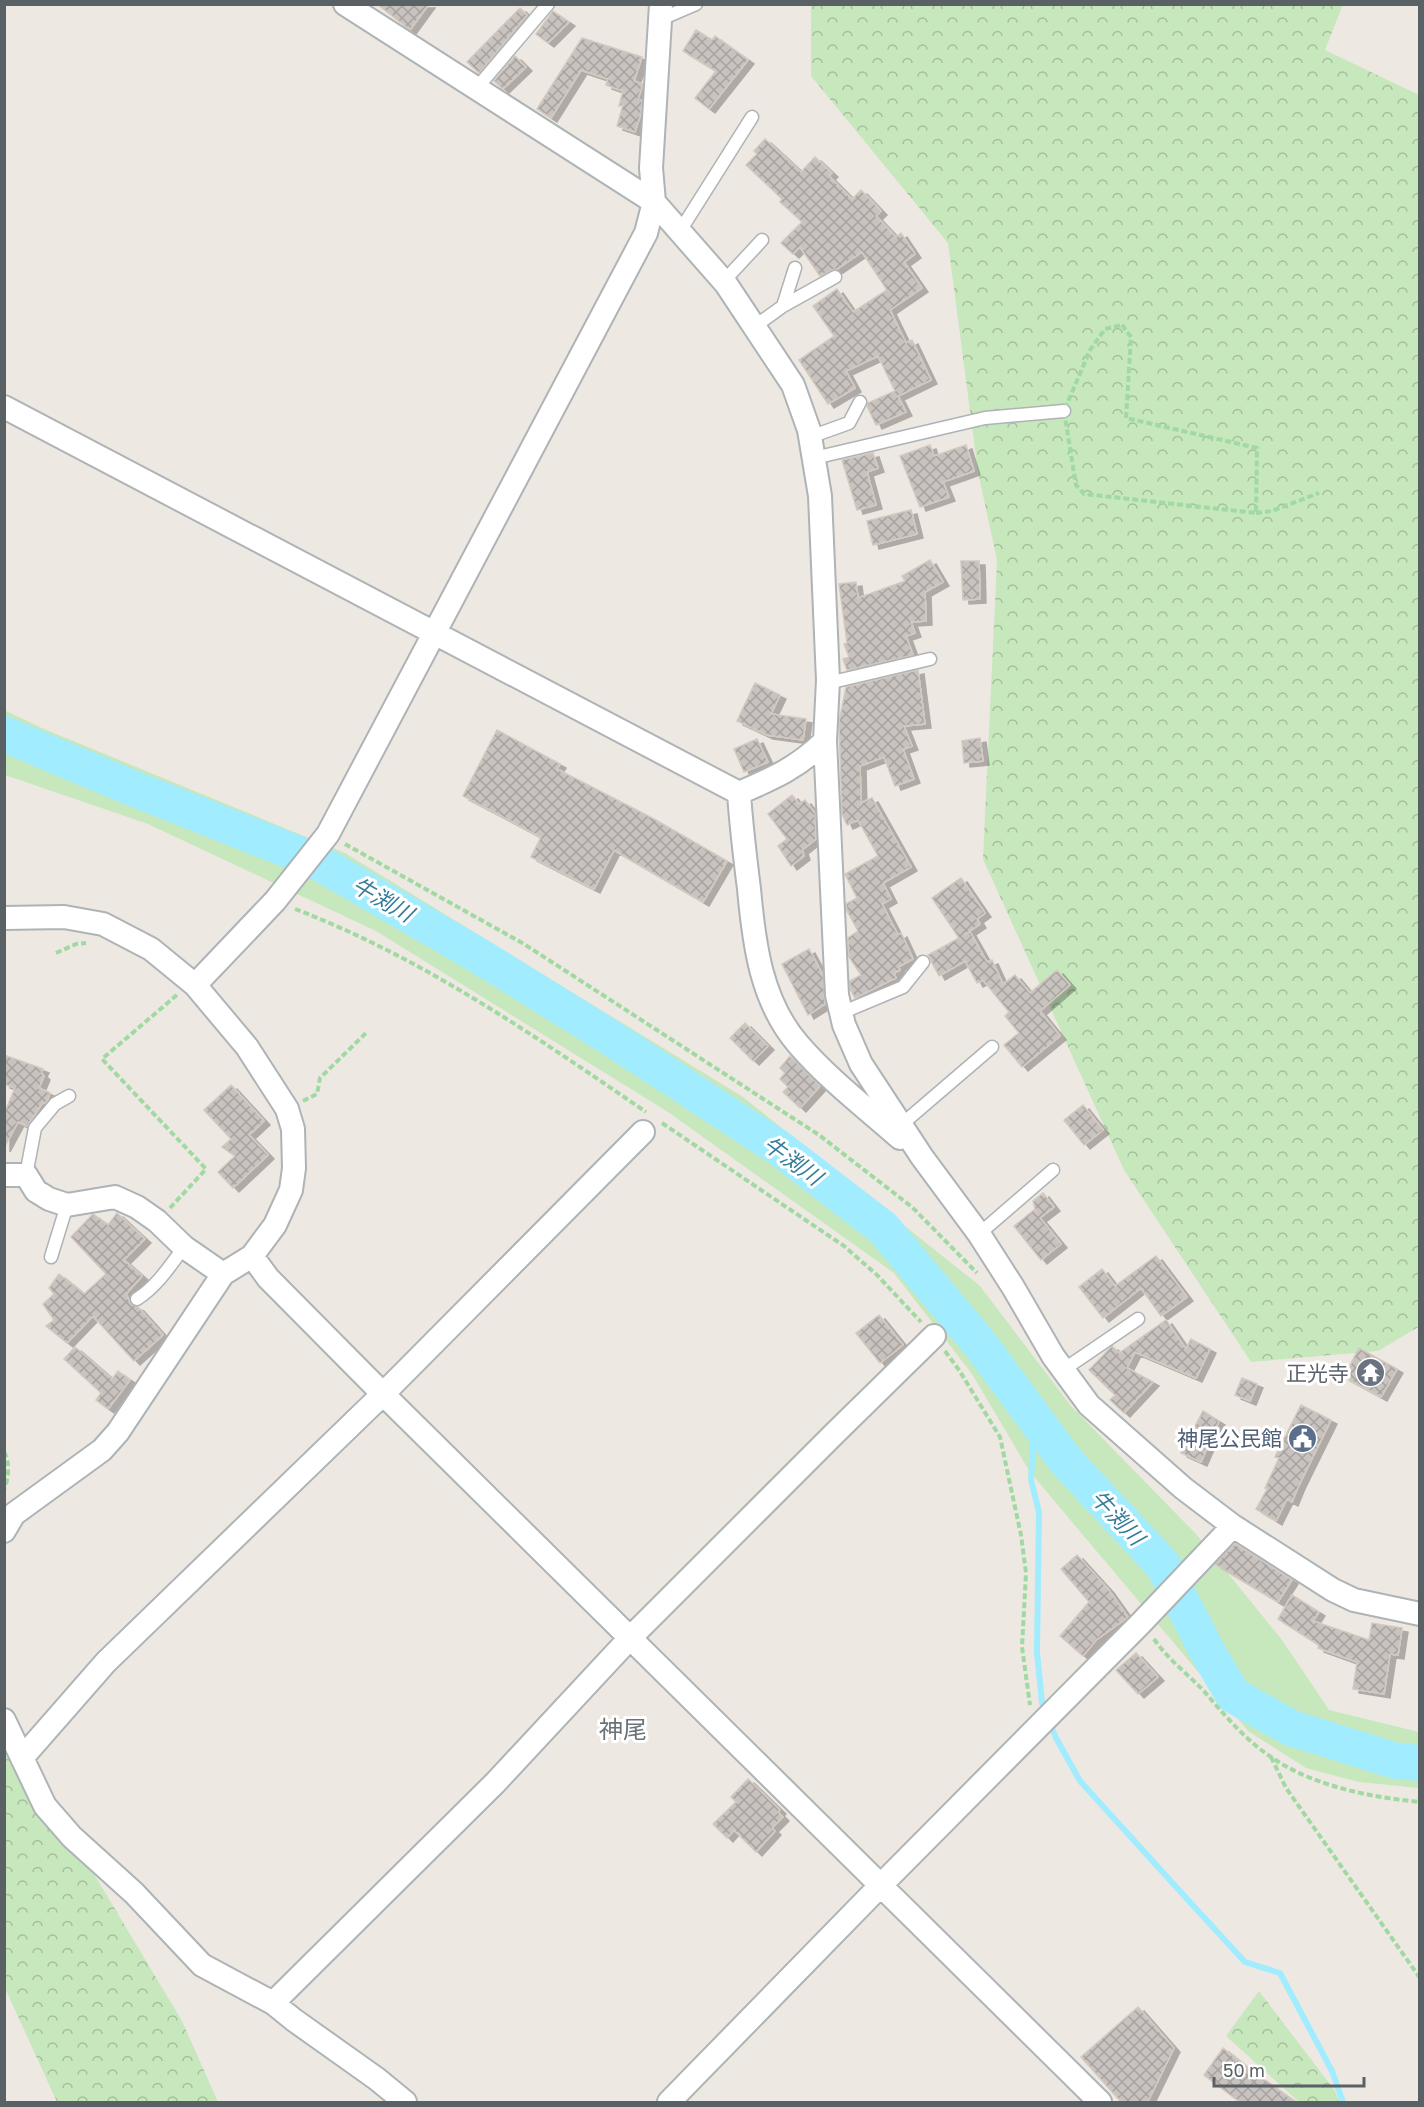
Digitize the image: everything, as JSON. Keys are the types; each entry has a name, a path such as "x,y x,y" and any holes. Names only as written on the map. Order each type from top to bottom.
{"street":[{"path":"345,4 654,202 724,281 793,386 812,448 820,496 828,683 825,741 837,995 861,1064 922,1157 979,1234 1064,1370 1089,1405 1183,1488 1233,1526 1333,1590 1354,1600 1419,1614"},
{"path":"189,988 278,897 325,838 646,233 654,202 651,168 661,11"},
{"path":"4,407 739,793"},
{"path":"739,793 779,776 807,758 825,741"},
{"path":"739,793 752,926 760,972 783,1021 798,1044 826,1072 922,1157"},
{"path":"4,918 64,917 104,924 151,949 247,1047 287,1109 293,1129 294,1168 291,1190 275,1225 252,1256 223,1274 118,1432 102,1450 14,1514 4,1531"},
{"path":"22,1758 106,1662 382,1394 651,1123"},
{"path":"15,1175 49,1199 67,1205 115,1197 137,1207 157,1221 184,1247 223,1274"},
{"path":"252,1256 268,1278 382,1394 1100,2103"},
{"path":"273,2003 495,1783 630,1638 934,1336"},
{"path":"669,2103 1147,1617 1233,1526"},
{"path":"4,1720 45,1806 72,1837 134,1893 202,1965 273,2003 377,2079 405,2103"}],"lane":[{"path":"476,88 548,4"},
{"path":"661,11 696,4"},
{"path":"680,231 752,117"},
{"path":"724,281 762,240"},
{"path":"783,306 795,268"},
{"path":"754,327 783,306 835,277"},
{"path":"812,448 849,423 860,402"},
{"path":"812,448 985,418 1064,411"},
{"path":"828,683 930,659"},
{"path":"842,1013 903,987 923,962"},
{"path":"901,1125 993,1047"},
{"path":"15,1175 35,1128 55,1104 69,1096"},
{"path":"979,1234 1053,1170"},
{"path":"51,1257 67,1205"},
{"path":"137,1299 148,1292 184,1247"},
{"path":"1064,1370 1138,1319"}],"path":[{"path":"1256,513 1257,448 1126,418 1131,337 1122,325 1105,329 1090,350 1064,411 1076,485 1084,494 1256,513 1272,511 1319,493"},
{"path":"325,838 524,944 819,1136 912,1208 982,1276"},
{"path":"278,897 420,968 533,1036 651,1123 844,1246 877,1275 934,1336 959,1370 1000,1437 1021,1535 1026,1573 1022,1647 1032,1720 1044,1721"},
{"path":"56,953 76,944 87,944"},
{"path":"157,1221 206,1169 102,1059 189,988"},
{"path":"287,1109 318,1094 320,1078 367,1032"},
{"path":"4,1452 7,1457 7,1483 4,1489"},
{"path":"1147,1617 1159,1646 1248,1739 1271,1757 1296,1771 1359,1793 1419,1802"},
{"path":"1271,1757 1286,1788 1419,1978"}],"green space":[{"path":"1343,4 1325,50 1419,95 1420,1326 1378,1351 1251,1362 1124,1170 983,859 997,560 978,472 948,243 811,76 811,5"},
{"path":"4,710 44,729 345,853 743,1097 980,1286 1071,1406 1196,1534 1282,1640 1329,1710 1419,1732 1419,1788 1359,1782 1306,1768 1248,1731 1030,1472 972,1374 894,1273 668,1112 376,931 148,824 5,775"},
{"path":"4,1718 182,2021 218,2102 57,2102 5,1988"},
{"path":"1259,1991 1335,2091 1339,2102 1299,2102 1226,2036"}],"building":[{"path":"377,4 429,4 410,30"},
{"path":"520,8 527,15 479,73 467,62"},
{"path":"553,11 569,22 548,43 536,34"},
{"path":"696,30 712,40 715,36 748,60 709,109 695,98 716,71 683,51"},
{"path":"582,38 642,57 634,81 643,84 638,99 642,101 641,113 635,132 617,126 623,105 619,106 623,91 606,85 608,79 581,70 551,118 537,109"},
{"path":"515,56 526,67 503,89 494,81"},
{"path":"765,139 801,172 815,157 832,173 829,176 852,199 861,190 881,211 876,216 896,237 901,233 915,254 904,262 922,288 890,310 906,343 912,340 931,380 898,396 906,412 876,425 867,406 868,403 895,391 878,356 846,371 855,388 828,404 799,360 834,336 813,306 837,289 853,312 887,290 862,252 837,269 820,276 800,247 793,254 781,243 802,222 780,202 782,199 746,165 757,154 754,151"},
{"path":"930,445 934,456 966,445 974,471 943,482 949,497 920,507 900,456"},
{"path":"873,453 878,468 867,472 876,505 857,510 842,460"},
{"path":"911,510 917,534 873,545 867,521"},
{"path":"930,560 943,582 925,592 926,621 911,622 915,633 906,636 913,655 847,670 843,659 849,657 844,644 847,643 839,584 856,582 858,598 905,581 902,576"},
{"path":"961,561 979,561 980,599 963,600"},
{"path":"918,670 925,724 904,726 912,746 903,749 914,779 895,786 884,757 860,766 861,803 872,798 911,867 883,883 891,899 882,904 898,935 901,933 913,959 898,967 900,970 894,973 896,978 855,998 850,989 850,981 861,975 849,957 848,938 858,931 847,911 846,904 857,898 845,874 878,856 858,820 847,825 842,814 839,722 846,687"},
{"path":"755,683 780,695 771,714 806,719 803,740 767,735 737,721"},
{"path":"497,730 560,764 557,769 654,819 727,861 703,902 614,850 594,889 531,857 541,837 463,796"},
{"path":"980,738 983,761 964,763 962,741"},
{"path":"757,739 768,762 744,772 734,749"},
{"path":"792,795 799,804 805,800 815,813 816,839 802,850 804,856 791,866 778,846 787,839 768,814"},
{"path":"961,878 985,913 977,919 980,924 964,935 970,932 987,962 992,960 1003,984 1015,975 1030,993 1057,970 1070,985 1040,1011 1060,1036 1022,1067 1004,1045 1019,1033 1005,1016 1009,1012 983,980 977,983 965,961 939,976 928,955 959,938 932,898"},
{"path":"809,949 823,975 825,1004 808,1015 782,964"},
{"path":"745,1023 768,1046 753,1061 730,1038"},
{"path":"4,1055 43,1069 41,1073 44,1076 39,1088 50,1093 47,1101 41,1105 27,1126 18,1122 4,1148 4,1114 15,1088 4,1084"},
{"path":"790,1056 820,1086 800,1108 783,1092 788,1087 780,1079 785,1073 780,1068"},
{"path":"231,1085 264,1121 249,1135 268,1155 233,1188 218,1172 235,1156 222,1147 231,1139 204,1110"},
{"path":"1083,1105 1103,1130 1084,1145 1064,1120"},
{"path":"1043,1193 1054,1207 1040,1218 1061,1244 1041,1260 1014,1226 1034,1210 1036,1212 1033,1201"},
{"path":"117,1213 145,1239 124,1260 142,1276 126,1294 131,1304 138,1307 163,1335 134,1361 93,1316 67,1343 46,1326 54,1320 43,1304 54,1294 49,1288 59,1274 84,1294 106,1274 71,1237 93,1214 108,1225"},
{"path":"1156,1256 1187,1297 1161,1316 1141,1288 1103,1318 1079,1287 1102,1269 1115,1286"},
{"path":"879,1315 903,1345 880,1363 856,1333"},
{"path":"1166,1320 1186,1349 1191,1339 1210,1349 1196,1378 1135,1352 1127,1368 1153,1382 1124,1413 1110,1400 1115,1395 1089,1370 1112,1346 1119,1353"},
{"path":"75,1347 112,1379 118,1371 130,1380 108,1409 96,1400 101,1393 64,1359"},
{"name":"正光寺","path":"1359,1348 1397,1369 1381,1397 1344,1377"},
{"path":"1242,1378 1257,1384 1250,1401 1235,1395"},
{"path":"1301,1405 1331,1420 1292,1502 1287,1499 1276,1521 1256,1509 1267,1489 1265,1488 1279,1458 1275,1457"},
{"path":"1203,1411 1219,1421 1201,1462 1181,1453"},
{"path":"1235,1544 1292,1580 1278,1602 1215,1564"},
{"path":"1077,1555 1108,1589 1128,1617 1096,1640 1083,1656 1060,1636 1089,1602 1061,1569"},
{"path":"1292,1595 1319,1612 1313,1621 1369,1640 1372,1623 1402,1628 1398,1655 1390,1654 1384,1694 1353,1689 1357,1662 1318,1648 1319,1645 1278,1619"},
{"path":"1136,1653 1158,1677 1138,1694 1116,1670"},
{"path":"748,1779 780,1810 778,1812 783,1817 772,1828 775,1831 756,1852 734,1830 727,1838 713,1824 736,1802 731,1797"},
{"path":"1138,2007 1174,2048 1147,2103 1122,2103 1081,2057"},
{"path":"1223,2048 1297,2103 1241,2103 1204,2075"}],"waterway":[{"name":"牛渕川","path":"4,734 316,861 476,954 611,1038 779,1148 883,1228 980,1344 1066,1461 1163,1565 1206,1649 1233,1695 1291,1728 1396,1761 1420,1763"},
{"path":"1043,1428 1033,1440 1031,1480 1039,1512 1037,1652 1042,1703 1045,1711"},
{"path":"1050,1723 1080,1781 1245,1962 1280,1973 1332,2071 1343,2102"}],"place":[{"name":"正光寺","path":"1370,1373"},
{"name":"神尾公民館","path":"1303,1438"}],"district":[{"name":"神尾","path":"623,1728"}]}
